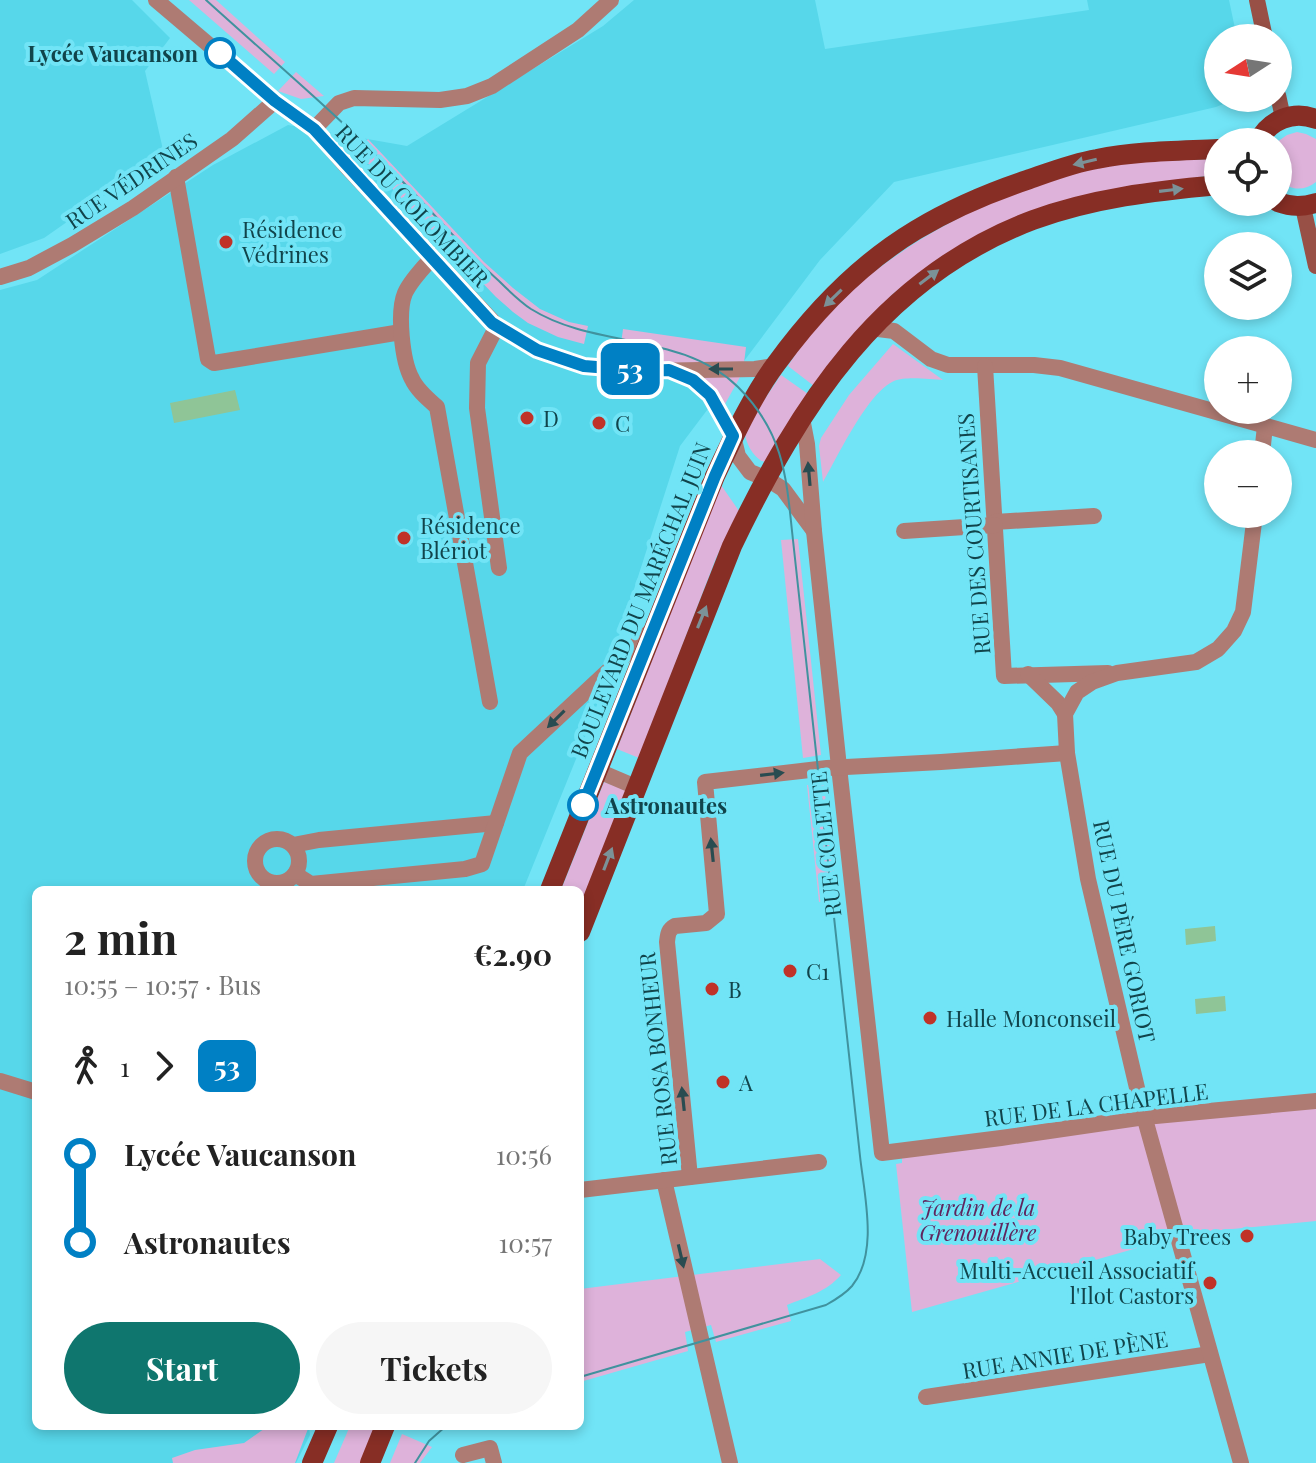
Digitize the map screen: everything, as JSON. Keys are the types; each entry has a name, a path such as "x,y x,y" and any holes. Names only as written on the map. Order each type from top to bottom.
{"main road":[{"path":"1257,0 1262,24"},
{"path":"1282,112 1283,118"},
{"path":"1267,128 1283,118 1297,115 1316,119"},
{"name":"BOULEVARD DU MARÉCHAL JUIN","path":"552,886 733,436 774,366 821,309 858,274 915,230 984,195 1076,163 1146,152 1204,150"},
{"path":"584,922 721,570 750,508 818,392 870,328 893,306 963,253 1003,233 1100,201 1204,187"},
{"path":"1309,205 1316,266"},
{"path":"305,1463 326,1430"},
{"path":"312,1463 327,1430"},
{"path":"321,1463 327,1430"},
{"path":"370,1463 383,1430"}],"street":[{"name":"RUE DU COLOMBIER","path":"156,0 275,101 314,129 497,326 537,350 584,366 646,371 774,366"},
{"path":"314,129 339,103 354,98 440,100 467,96 492,86 578,30 611,0"},
{"name":"RUE VÉDRINES","path":"0,277 29,268 133,208 232,139 275,101"},
{"path":"176,177 208,359 214,363 401,332"},
{"path":"432,258 403,296 401,332 412,380 437,407 490,702"},
{"path":"497,326 478,363 477,408 499,568"},
{"path":"870,328 894,331 931,359 948,365 1060,368 1316,440"},
{"name":"RUE DES COURTISANES","path":"985,366 1004,676 1117,673"},
{"name":"RUE DU COLOMBIER","path":"669,370 693,380 710,395 733,436 738,456 750,472 767,479"},
{"name":"RUE COLETTE","path":"802,418 882,1153"},
{"path":"1264,440 1265,426"},
{"path":"767,479 783,489 814,531"},
{"path":"904,531 1094,516"},
{"path":"1065,714 1077,692 1092,682 1117,673 1196,662 1218,649 1234,631 1243,612 1253,528"},
{"path":"295,874 311,884 465,869 482,864 520,753 654,628"},
{"name":"RUE DES COURTISANES","path":"1028,674 1065,714"},
{"name":"RUE DU PÈRE GORIOT","path":"1065,714 1067,753 1088,879 1145,1117 1241,1463"},
{"path":"839,767 1067,753"},
{"name":"RUE ROSA BONHEUR","path":"690,1177 667,942 668,933 675,926 706,923 717,914 705,782 839,767"},
{"path":"596,770 636,787"},
{"path":"293,845 496,823"},
{"path":"272,839 293,845 299,858 295,874 285,882 263,885 255,861 259,847 272,839"},
{"path":"0,1081 32,1091"},
{"name":"RUE DE LA CHAPELLE","path":"882,1153 1145,1117 1316,1101"},
{"path":"584,1190 819,1162"},
{"path":"664,1180 730,1463"},
{"name":"RUE ANNIE DE PÈNE","path":"926,1397 1210,1354"},
{"path":"463,1455 490,1448 494,1463"}],"shaded area":[{"path":"0,0 132,0 170,38 145,71 164,154 44,238 0,254"},
{"path":"634,0 815,0 825,49 1089,10 1087,0 1229,0 1234,24 1204,24 1204,110 894,182 820,260 680,446 593,717 525,886 32,886 32,1430 309,1430 310,1435 296,1463 0,1463 0,290 37,280 213,165 288,125 407,146 603,26"},
{"path":"235,390 240,410 174,423 170,403"},
{"path":"1215,926 1216,941 1186,945 1185,929"},
{"path":"1225,996 1226,1011 1196,1014 1195,999"}],"green space":[{"path":"189,0 216,0 285,62 274,74"},
{"path":"296,72 324,96 301,99 278,91"},
{"path":"1292,134 1306,134 1316,139 1316,182 1301,188 1292,188"},
{"path":"368,139 484,262 513,288 540,309 569,322 588,326 584,344 558,337 528,323 496,297 357,152"},
{"path":"1204,159 1204,176 1171,182 985,232 938,259 894,293 859,328 814,386 788,366 812,330 840,301 872,273 946,225 1027,188 1068,175 1107,166"},
{"path":"623,329 746,347 744,363 623,360 620,352"},
{"path":"893,344 943,380 904,379 884,387 854,426 823,482 821,438 849,395"},
{"path":"695,373 740,377 725,404"},
{"path":"781,375 808,394 765,462 752,451 745,434"},
{"path":"721,485 739,511 716,558 639,758 617,749"},
{"path":"798,539 821,755 803,758 781,540"},
{"path":"604,782 626,790 584,900 584,886 563,886"},
{"path":"824,784 837,900 819,902 807,785"},
{"name":"Jardin de la Grenouillère","path":"1316,1107 1316,1221 1190,1233 912,1312 896,1164 902,1163 902,1157 1172,1121"},
{"path":"820,1259 841,1275 823,1290 787,1305 791,1321 716,1342 711,1325 685,1332 688,1351 584,1381 584,1288"},
{"path":"262,1430 307,1430 295,1463 173,1463 172,1458 195,1450 244,1443"},
{"path":"348,1430 373,1430 361,1463 334,1463"},
{"path":"402,1434 432,1447 420,1463 390,1463"}],"tram line":[{"path":"206,0 354,134 522,303 556,322 665,349 716,369 753,403 773,436 784,471 868,1223 865,1257 852,1286 826,1305 584,1376"},
{"path":"415,1463 429,1441 441,1430"}],"bus line":[{"name":"53","path":"220,53 275,101 314,129 492,323 537,350 584,366 669,370 693,380 710,395 733,436 583,805"}],"place":[{"name":"Lycée Vaucanson","path":"220,53"},
{"name":"Résidence Védrines","path":"226,242"},
{"name":"D","path":"527,418"},
{"name":"C","path":"599,423"},
{"name":"Résidence Blériot","path":"404,538"},
{"name":"Astronautes","path":"583,805"},
{"name":"C1","path":"790,971"},
{"name":"B","path":"712,989"},
{"name":"Halle Monconseil","path":"930,1018"},
{"name":"A","path":"723,1082"},
{"name":"Baby Trees","path":"1247,1236"},
{"name":"Multi-Accueil Associatif l'Ilot Castors","path":"1210,1283"}]}
